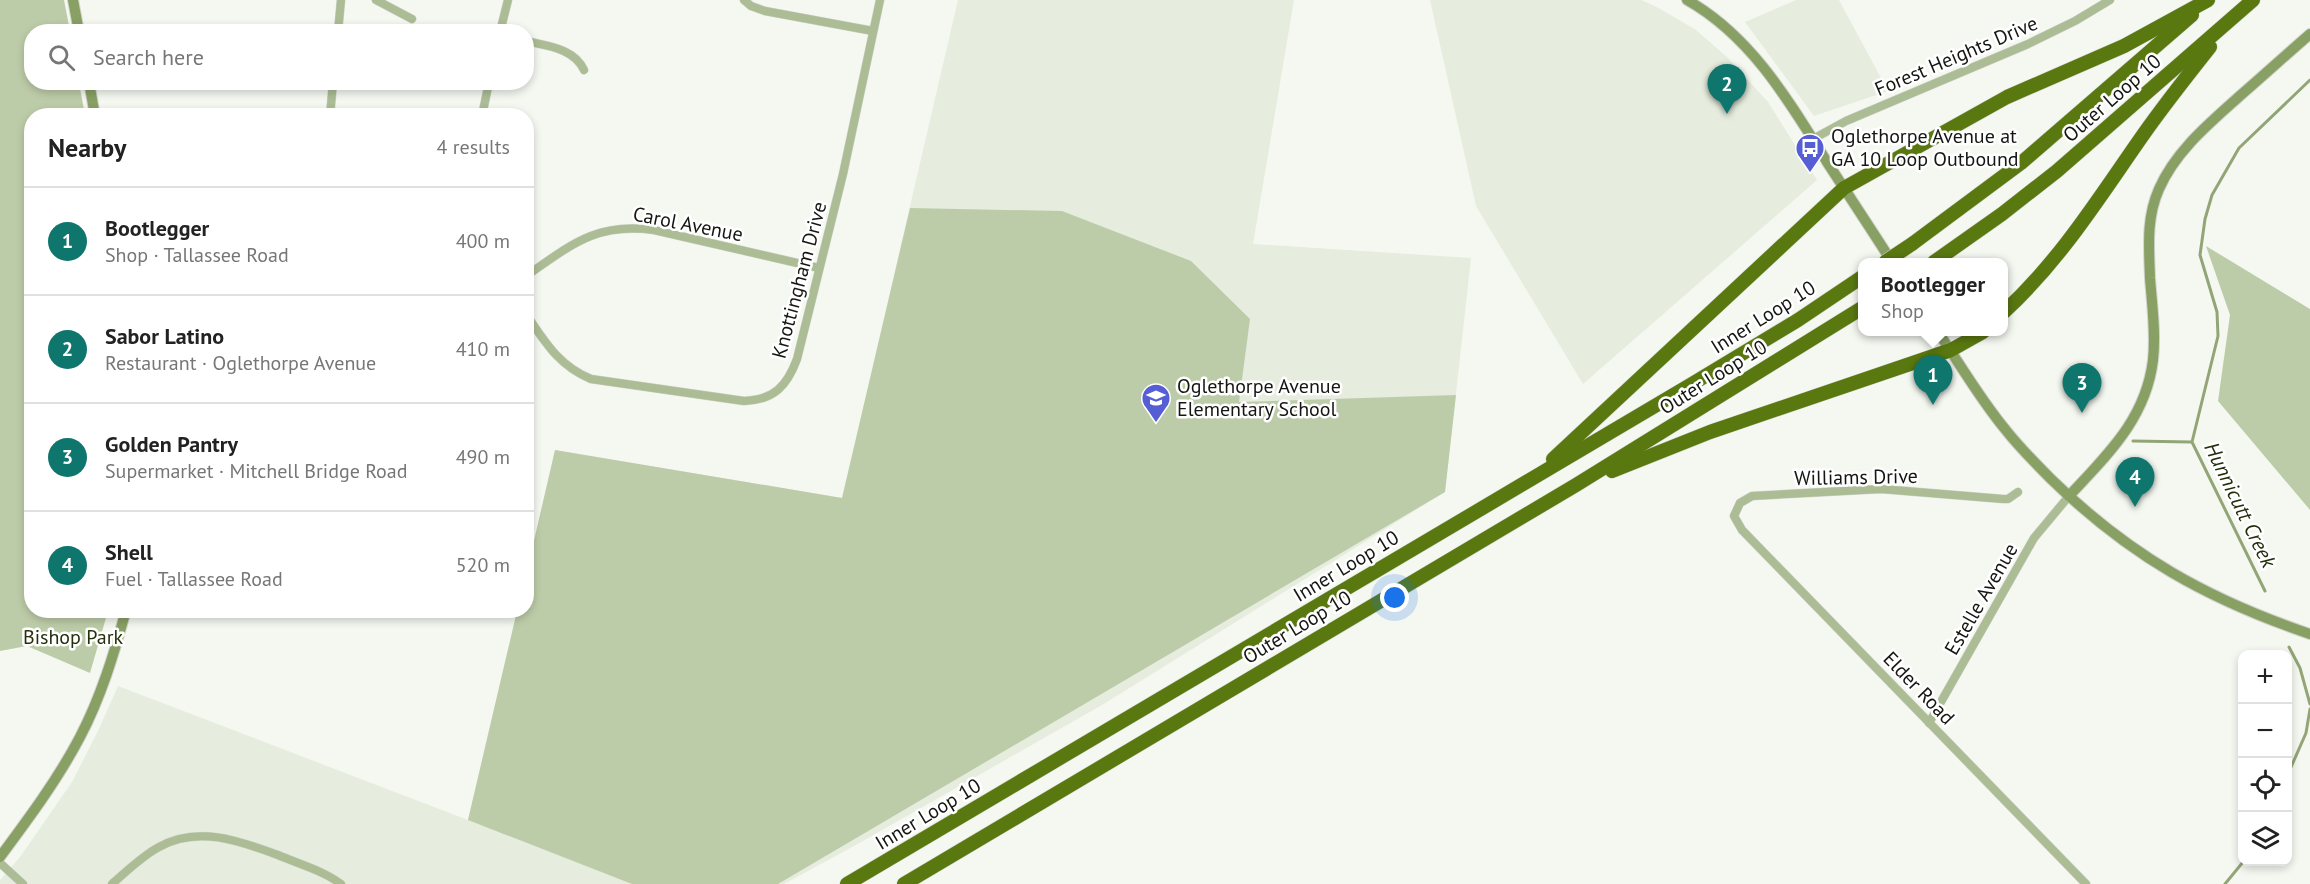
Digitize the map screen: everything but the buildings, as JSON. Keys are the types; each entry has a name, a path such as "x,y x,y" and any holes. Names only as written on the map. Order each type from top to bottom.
{"highway":[{"path":"1534,476 1844,188 2007,97 2124,46 2208,0"},
{"path":"1891,258 2021,163 2208,0"},
{"name":"Outer Loop 10","path":"1939,258 2057,171 2253,0"},
{"path":"2008,308 2031,287 2075,234 2144,132 2228,22"},
{"name":"Inner Loop 10","path":"847,884 1798,320 1858,281"},
{"name":"Outer Loop 10","path":"904,884 1576,485 1858,311"},
{"path":"1576,485 1710,432 1951,350 1976,336"}],"main road":[{"path":"73,0 78,24"},
{"path":"1687,0 1722,24 1758,60 1813,139 1889,258"},
{"path":"2069,496 2131,425 2149,382 2153,359 2153,338 2148,234 2151,211 2158,190 2171,166 2189,143 2310,34"},
{"path":"90,90 94,108"},
{"path":"1941,336 2004,429 2069,496 2116,536 2169,573 2227,603 2310,634"},
{"path":"0,856 64,766 81,735 113,656 124,618"}],"street":[{"path":"339,24 341,0"},
{"path":"376,0 412,19"},
{"path":"502,24 508,0"},
{"path":"744,0 765,12 873,31"},
{"name":"Knottingham Drive","path":"534,326 552,352 570,369 591,379 729,399 756,401 773,395 785,382 794,367 843,174 880,0"},
{"name":"Forest Heights Drive","path":"1813,139 1853,118 2052,33 2110,0"},
{"path":"534,43 553,47 571,55 577,59 584,70"},
{"path":"331,108 332,90"},
{"path":"484,108 487,90"},
{"name":"Carol Avenue","path":"534,270 587,237 603,231 630,227 654,230 819,268"},
{"name":"Williams Drive","path":"1735,512 1745,499 1763,496 1881,489 2008,499 2018,492"},
{"name":"Estelle Avenue","path":"1929,723 2034,538 2069,496"},
{"name":"Elder Road","path":"1735,512 1736,521 1742,530 2086,884"},
{"path":"112,884 160,846 175,840 205,836 236,840 317,870 341,884"},
{"path":"0,863 23,884"}],"shaded area":[{"name":"Oglethorpe Avenue Elementary School","path":"958,0 1294,0 1253,244 1471,258 1445,492 1102,705 784,884 0,884 0,880 20,857 72,782 118,686 468,820 515,618 534,618 534,541 555,450 842,498"},
{"path":"1430,0 1641,0 1657,7 1696,30 1727,57 1768,102 1817,180 1583,384 1476,206"},
{"path":"1796,0 1839,0 1888,91 1814,116 1745,22"}],"green space":[{"name":"Bishop Park","path":"0,0 64,0 69,24 24,24 24,90 80,90 84,108 24,108 24,618 106,618 90,673 27,646 0,651"},
{"name":"Oglethorpe Avenue Elementary School","path":"910,208 1062,211 1191,261 1250,319 1239,402 1456,395 1445,492 778,884 632,884 468,820 515,618 534,618 534,541 555,450 842,498"},
{"path":"2206,246 2310,309 2310,510 2218,401 2230,315"}],"waterway":[{"name":"Hunnicutt Creek","path":"2265,591 2192,442 2218,336 2217,312 2200,255 2205,219 2212,195 2239,148 2310,80"},
{"path":"2133,441 2191,442"},
{"name":"Hunnicutt Creek","path":"2289,647 2300,668 2310,704"},
{"name":"Hunnicutt Creek","path":"2292,765 2306,733 2310,709"},
{"name":"Hunnicutt Creek","path":"2225,884 2240,866"}],"place":[{"name":"Sabor Latino","path":"1727,114"},
{"name":"Oglethorpe Avenue at GA 10 Loop Outbound","path":"1810,174"},
{"name":"Bootlegger","path":"1933,405"},
{"name":"Golden Pantry","path":"2082,413"},
{"name":"Oglethorpe Avenue Elementary School","path":"1156,424"},
{"name":"Shell","path":"2135,507"}]}
